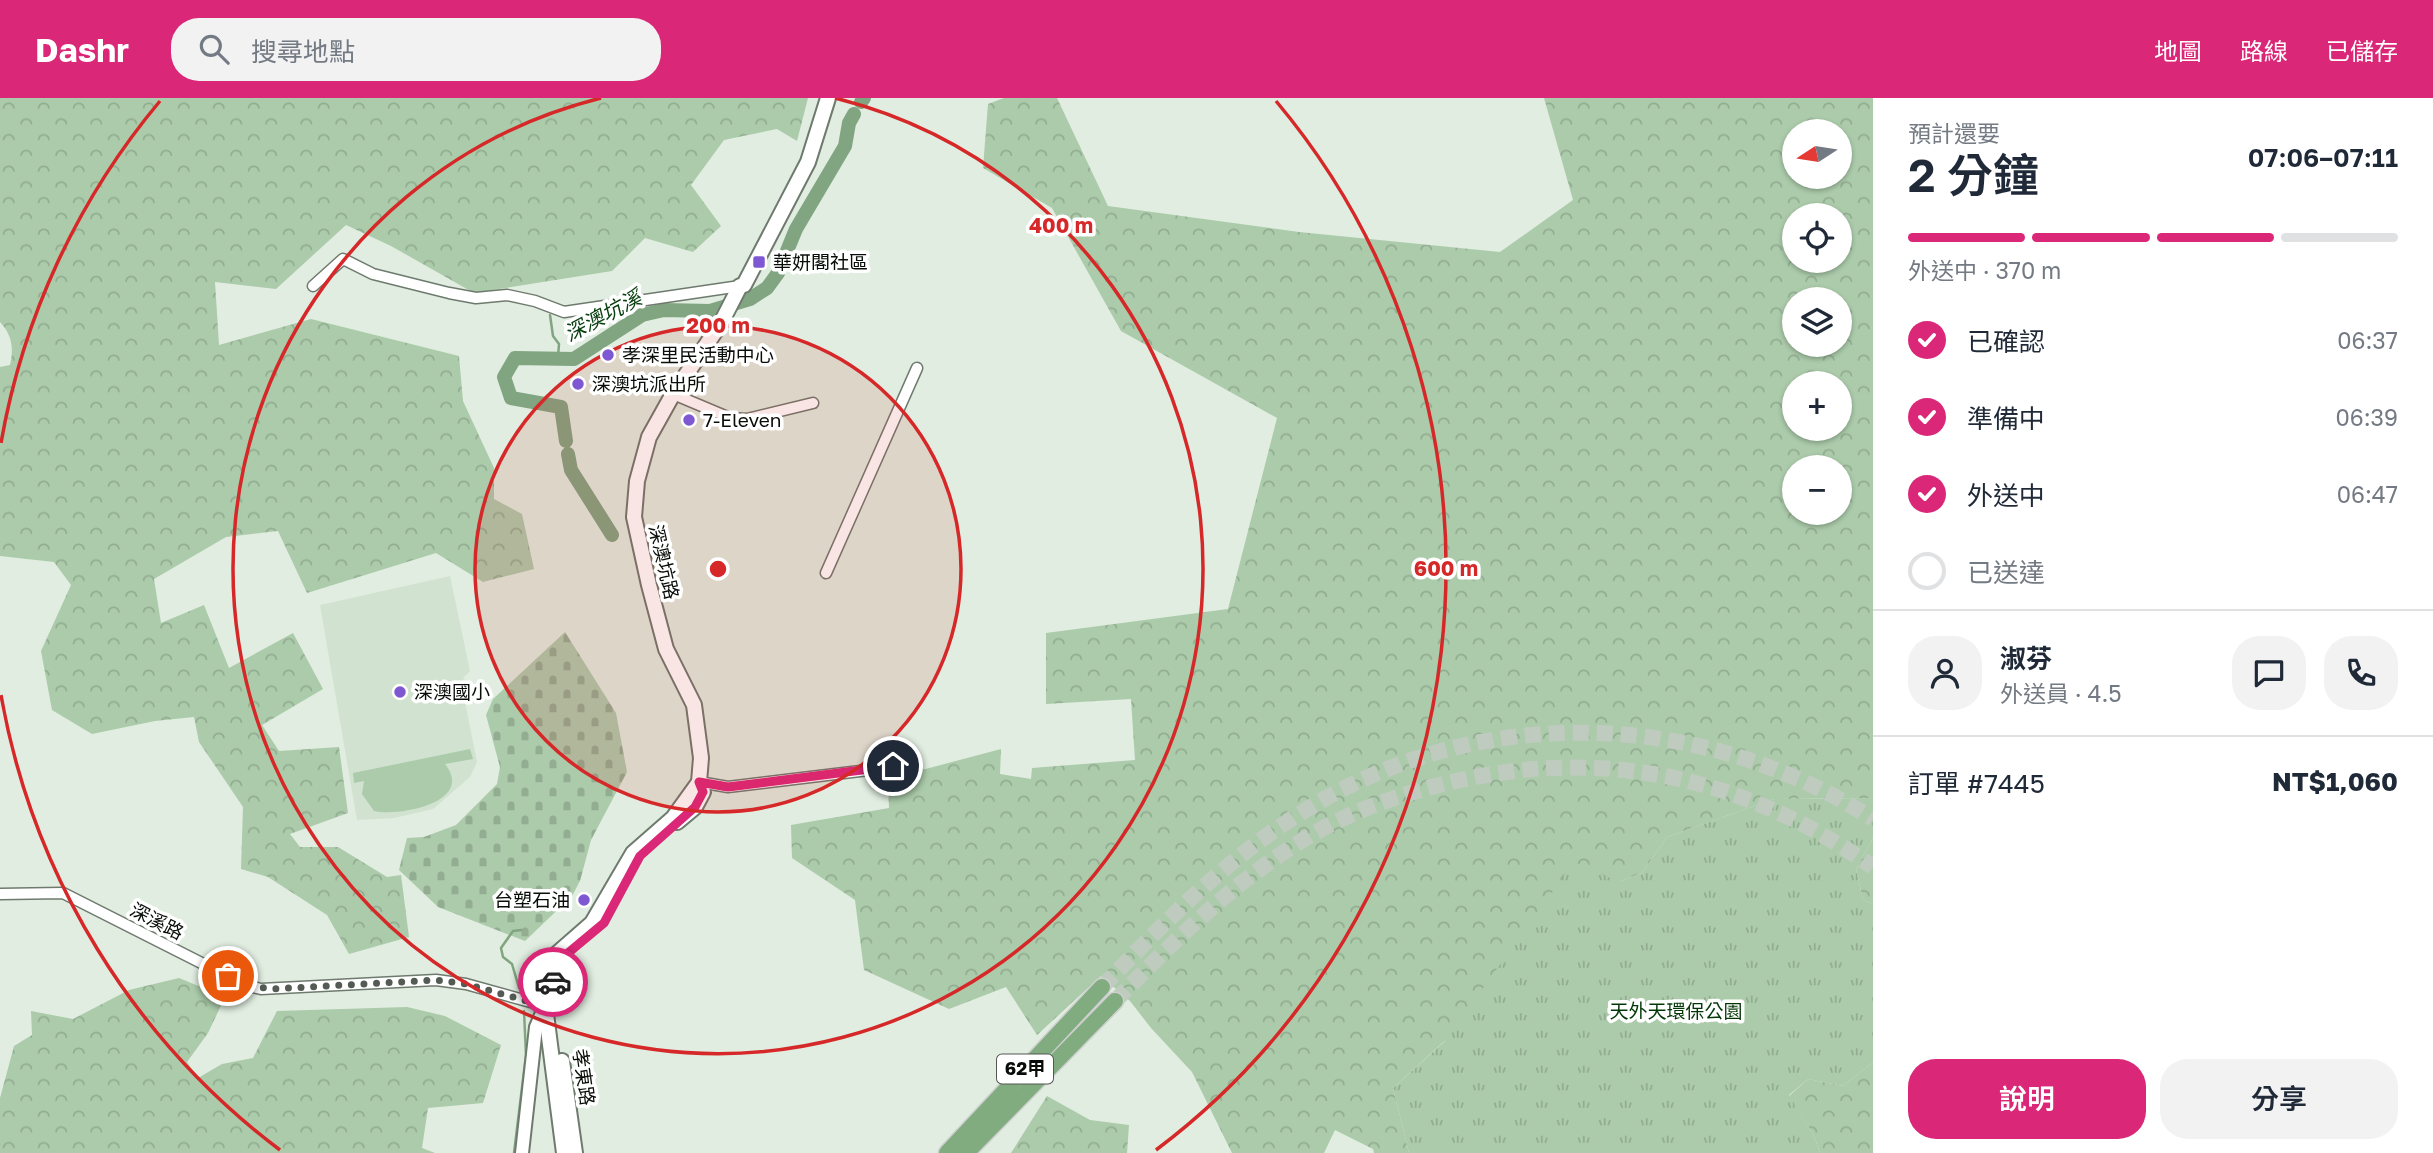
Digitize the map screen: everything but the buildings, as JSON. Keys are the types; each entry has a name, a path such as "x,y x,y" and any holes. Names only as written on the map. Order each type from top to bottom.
{"highway":[{"name":"62甲","path":"947,1153 1102,987"},
{"name":"62甲","path":"966,1153 1115,1001"},
{"path":"975,1153 1005,1115"},
{"path":"939,1153 963,1135"}],"main road":[{"name":"深澳坑路","path":"699,782 701,758 694,705 666,649 634,517 641,459 673,394 738,289 741,276 800,159 819,98"},
{"name":"深澳坑路","path":"738,289 744,285 808,162 828,98"},
{"path":"549,1006 545,984 552,958 592,923 633,853 673,818 699,782"},
{"name":"孝東路","path":"549,1006 564,1153"},
{"name":"孝東路","path":"549,1006 575,1153"}],"street":[{"path":"313,286 343,259 373,274 449,293 476,298 506,295 535,301 564,312 738,289"},
{"path":"825,573 917,368"},
{"path":"673,394 730,418 747,419 813,403"},
{"path":"699,782 728,787 893,766"},
{"name":"深溪路","path":"0,894 63,893 234,979 261,989 436,980 466,984 549,1006"},
{"path":"522,1153 536,1027 549,1006"}],"shaded area":[{"name":"深澳國小","path":"450,576 470,671 463,678 467,682 465,702 477,762 470,777 433,809 394,818 357,820 320,605"}],"green space":[{"path":"0,98 808,98 797,141 777,129 724,140 691,185 721,226 693,252 645,238 612,271 474,293 391,246 346,225 276,289 215,282 219,345 311,319 459,356 463,401 494,468 494,499 522,514 534,569 483,582 436,553 307,593 278,531 226,537 154,579 161,623 204,605 229,668 293,633 323,689 262,725 279,751 339,747 348,813 290,834 300,847 338,847 387,877 401,875 409,937 349,954 327,915 268,877 241,869 243,807 199,742 194,717 155,721 92,734 52,710 41,651 71,585 54,562 0,556 0,367 10,365 12,353 11,342 0,322"},
{"path":"1004,98 1057,98 1108,206 1299,232 1500,252 1573,200 1544,98 1873,98 1873,798 1774,799 1667,837 1642,873 1619,882 1393,1088 1409,1153 1374,1153 1373,1149 1335,1130 1324,1153 1232,1153 1192,1072 1130,1001 1101,976 1037,1035 1006,987 949,1009 864,970 855,900 792,858 791,825 889,808 888,779 1001,749 1000,774 1031,779 1032,768 1135,760 1131,699 1046,704 1046,633 1228,609 1277,418 1121,331 1052,208 983,168 988,104"},
{"path":"565,632 616,713 627,772 591,840 580,881 572,896 525,941 438,907 399,870 407,838 424,837 456,825 497,784 500,767 486,715 493,699"},
{"path":"470,749 473,759 445,764 452,777 450,789 442,798 415,809 399,812 374,811 362,794 364,781 354,783 353,773"},
{"name":"天外天環保公園","path":"1873,798 1873,838 1856,869 1863,900 1873,904 1873,1062 1843,1086 1808,1079 1789,1095 1814,1136 1820,1153 1409,1153 1393,1088 1444,1042 1574,862 1619,882 1642,873 1667,837 1774,799"},
{"path":"1873,838 1873,904 1863,900 1856,869"},
{"path":"179,978 225,997 208,1033 187,1062 198,1078 222,1064 253,1058 277,1011 407,1007 445,1016 501,1045 483,1103 428,1108 422,1148 435,1153 0,1153 0,1098 14,1046 32,1035 31,1011 73,1019 129,990"},
{"path":"1873,1062 1873,1153 1820,1153 1814,1136 1789,1096 1808,1079 1843,1086"},
{"path":"1047,1096 1090,1120 1129,1125 1127,1153 1011,1153"}],"waterway":[{"name":"深澳坑溪","path":"861,102 864,98"},
{"name":"深澳坑溪","path":"566,441 561,407 511,398 504,377 515,358 574,359 642,315 664,310 710,311 750,299 767,288 778,273 796,229 845,146 849,123 854,114"},
{"path":"550,315 553,336 559,344 558,357"},
{"name":"深澳坑溪","path":"568,454 571,470 612,535"},
{"path":"519,988 512,964 503,957 501,948 513,931 521,930"},
{"path":"514,1153 526,1055 524,1011"}],"tunnel":[{"path":"1102,987 1218,874 1269,834 1364,779 1436,753 1510,737 1585,733 1660,739 1734,755 1805,782 1873,819"},
{"path":"1115,1001 1223,898 1295,845 1333,823 1372,806 1456,781 1512,771 1567,768 1621,770 1674,778 1725,792 1776,811 1825,836 1873,867"}],"way so far":[{"path":"228,976 245,985 261,989 436,980 466,984 545,1006 554,1006 553,982"}],"place":[{"name":"華妍閣社區","path":"759,262"},
{"name":"孝深里民活動中心","path":"608,355"},
{"name":"深澳坑派出所","path":"578,384"},
{"name":"7-Eleven","path":"689,420"},
{"name":"深澳國小","path":"400,692"},
{"name":"台塑石油","path":"584,900"}],"route":[{"path":"553,982 562,958 604,923 640,856 695,807 703,792 699,782 728,787 893,766"}]}
